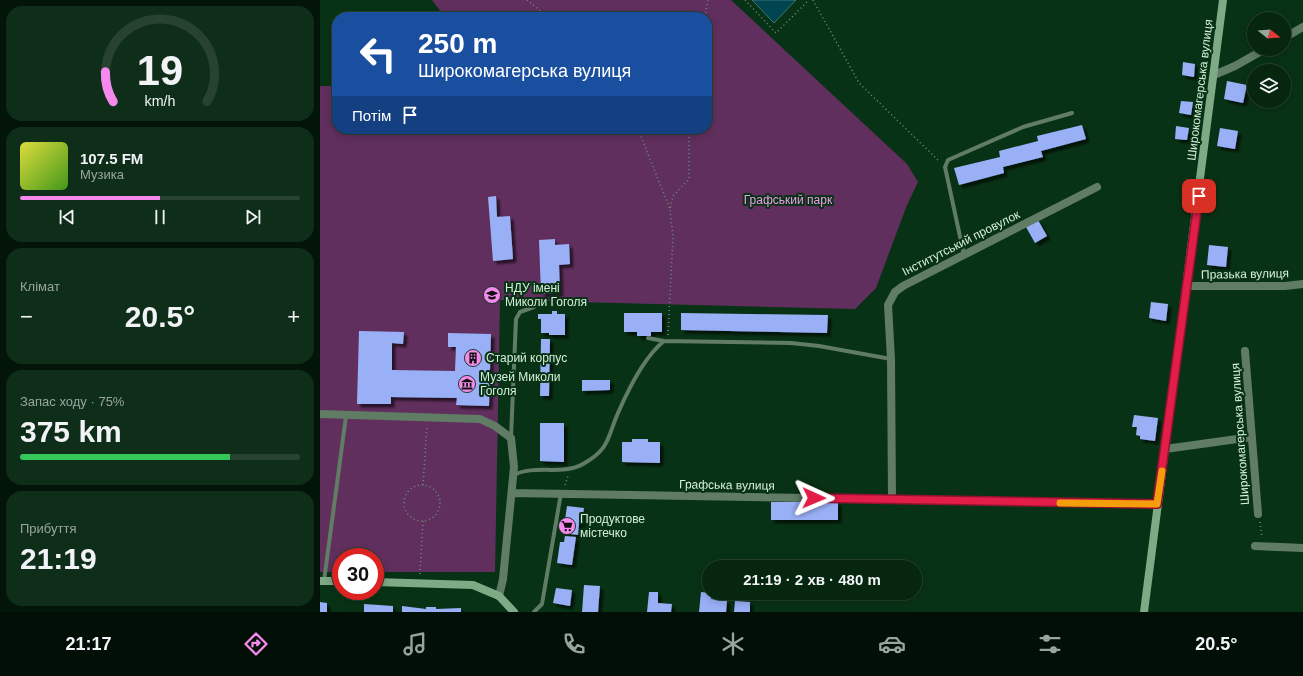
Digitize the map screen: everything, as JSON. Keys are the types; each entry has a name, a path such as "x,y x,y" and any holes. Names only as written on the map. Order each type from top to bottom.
{"street":[{"name":"Широкомагерська вулиця","path":"1144,612 1223,0"},
{"path":"1291,34 1303,27"},
{"path":"1214,75 1253,56"},
{"name":"Інститутський провулок","path":"892,500 891,359 888,305 890,298 903,286 1097,187"},
{"name":"Празька вулиця","path":"1187,286 1285,286 1303,284"},
{"name":"Широкомагерська вулиця","path":"1245,351 1258,514"},
{"path":"320,414 480,419 495,426 511,438 513,476 512,493 503,580 499,596"},
{"path":"1165,449 1252,437"},
{"name":"Графська вулиця","path":"512,493 1157,504"},
{"path":"1258,546 1303,548"},
{"path":"384,582 473,585 499,596 514,612"}],"lane":[{"path":"964,255 945,167 948,160 1024,126 1072,113"},
{"path":"511,438 516,319 520,312 534,307"},
{"path":"648,338 666,341 791,343 819,346 891,359"},
{"path":"513,476 521,471 534,469 571,468 582,465 603,450 608,442 618,413 641,370 654,349 666,341"},
{"path":"322,581 346,416"},
{"path":"534,612 542,604 561,493"}],"path":[{"path":"527,0 542,12"},
{"path":"706,12 708,0"},
{"path":"745,0 776,33 810,0"},
{"path":"813,0 859,83 945,167"},
{"path":"640,134 670,209 673,237 666,341"},
{"path":"670,209 673,196 689,179 689,134"},
{"path":"423,485 427,417"},
{"path":"561,493 571,468"},
{"path":"423,485 434,489 439,498 440,504 437,514 433,518 423,521 411,517 405,506 407,494 417,486 423,485"},
{"path":"1258,514 1262,531 1258,546"},
{"path":"419,582 423,521"}],"green space":[{"name":"Графський парк","path":"432,0 731,0 907,164 918,182 907,205 876,288 855,309 500,300 495,572 384,572 384,548 332,548 332,572 320,572 320,86 332,86 332,134 712,134 712,12 441,12"}],"water":[{"path":"752,0 796,0 774,23"}],"building":[{"path":"1183,62 1195,64 1194,77 1182,75"},
{"path":"1227,81 1247,85 1243,103 1224,99"},
{"path":"1181,101 1193,102 1191,115 1179,113"},
{"path":"1082,125 1086,139 1041,151 1043,157 1003,167 1004,173 959,185 954,168 1000,157 999,151 1038,141 1037,136"},
{"path":"1176,126 1189,128 1187,140 1175,139"},
{"path":"1220,128 1238,131 1235,149 1217,146"},
{"path":"496,196 497,217 510,216 513,259 493,261 488,197"},
{"path":"1038,220 1047,236 1035,243 1026,227"},
{"path":"555,239 555,245 569,244 570,264 559,265 560,293 541,294 539,240"},
{"path":"1209,245 1228,247 1226,267 1207,265"},
{"path":"1151,302 1168,304 1166,321 1149,318"},
{"path":"552,311 557,311 557,314 565,314 565,335 549,335 549,333 541,333 541,319 538,319 538,314 552,314"},
{"path":"624,313 662,313 662,332 651,332 651,336 637,336 637,332 624,332"},
{"path":"681,313 828,315 827,333 681,330"},
{"name":"Старий корпус","path":"359,331 404,332 403,344 392,343 392,370 455,371 456,347 448,347 448,333 491,334 489,406 456,405 457,398 391,397 391,404 357,404"},
{"path":"541,339 550,339 549,396 540,396"},
{"path":"582,380 610,380 610,390 582,391"},
{"path":"1134,415 1158,418 1155,441 1140,439 1140,436 1136,435 1137,427 1132,427"},
{"path":"540,423 564,423 564,462 540,461"},
{"path":"632,439 648,439 648,442 660,442 660,463 622,462 622,442 632,442"},
{"path":"771,502 838,502 838,520 771,520"},
{"path":"567,506 584,508 582,523 579,523 578,535 563,533"},
{"path":"565,536 576,537 572,565 557,563 560,542 564,542"},
{"path":"584,585 600,586 598,612 582,612"},
{"path":"556,588 572,590 570,606 553,603"},
{"path":"649,592 658,592 658,603 672,604 671,612 647,612"},
{"path":"701,592 702,600 727,601 726,612 699,612"},
{"path":"735,601 750,602 750,612 734,612"},
{"path":"320,602 327,603 327,612 320,612"},
{"path":"364,604 393,606 393,612 364,612"},
{"path":"402,606 426,609 426,607 436,607 436,609 461,608 461,612 402,612"}],"slow traffic":[{"path":"1060,503 1157,504 1162,471"}],"place":[{"name":"НДУ імені Миколи Гоголя","path":"492,295"},
{"name":"Старий корпус","path":"473,358"},
{"name":"Музей Миколи Гоголя","path":"467,384"},
{"name":"Продуктове містечко","path":"567,526"}],"route":[{"path":"814,498 1157,504 1199,196"}]}
